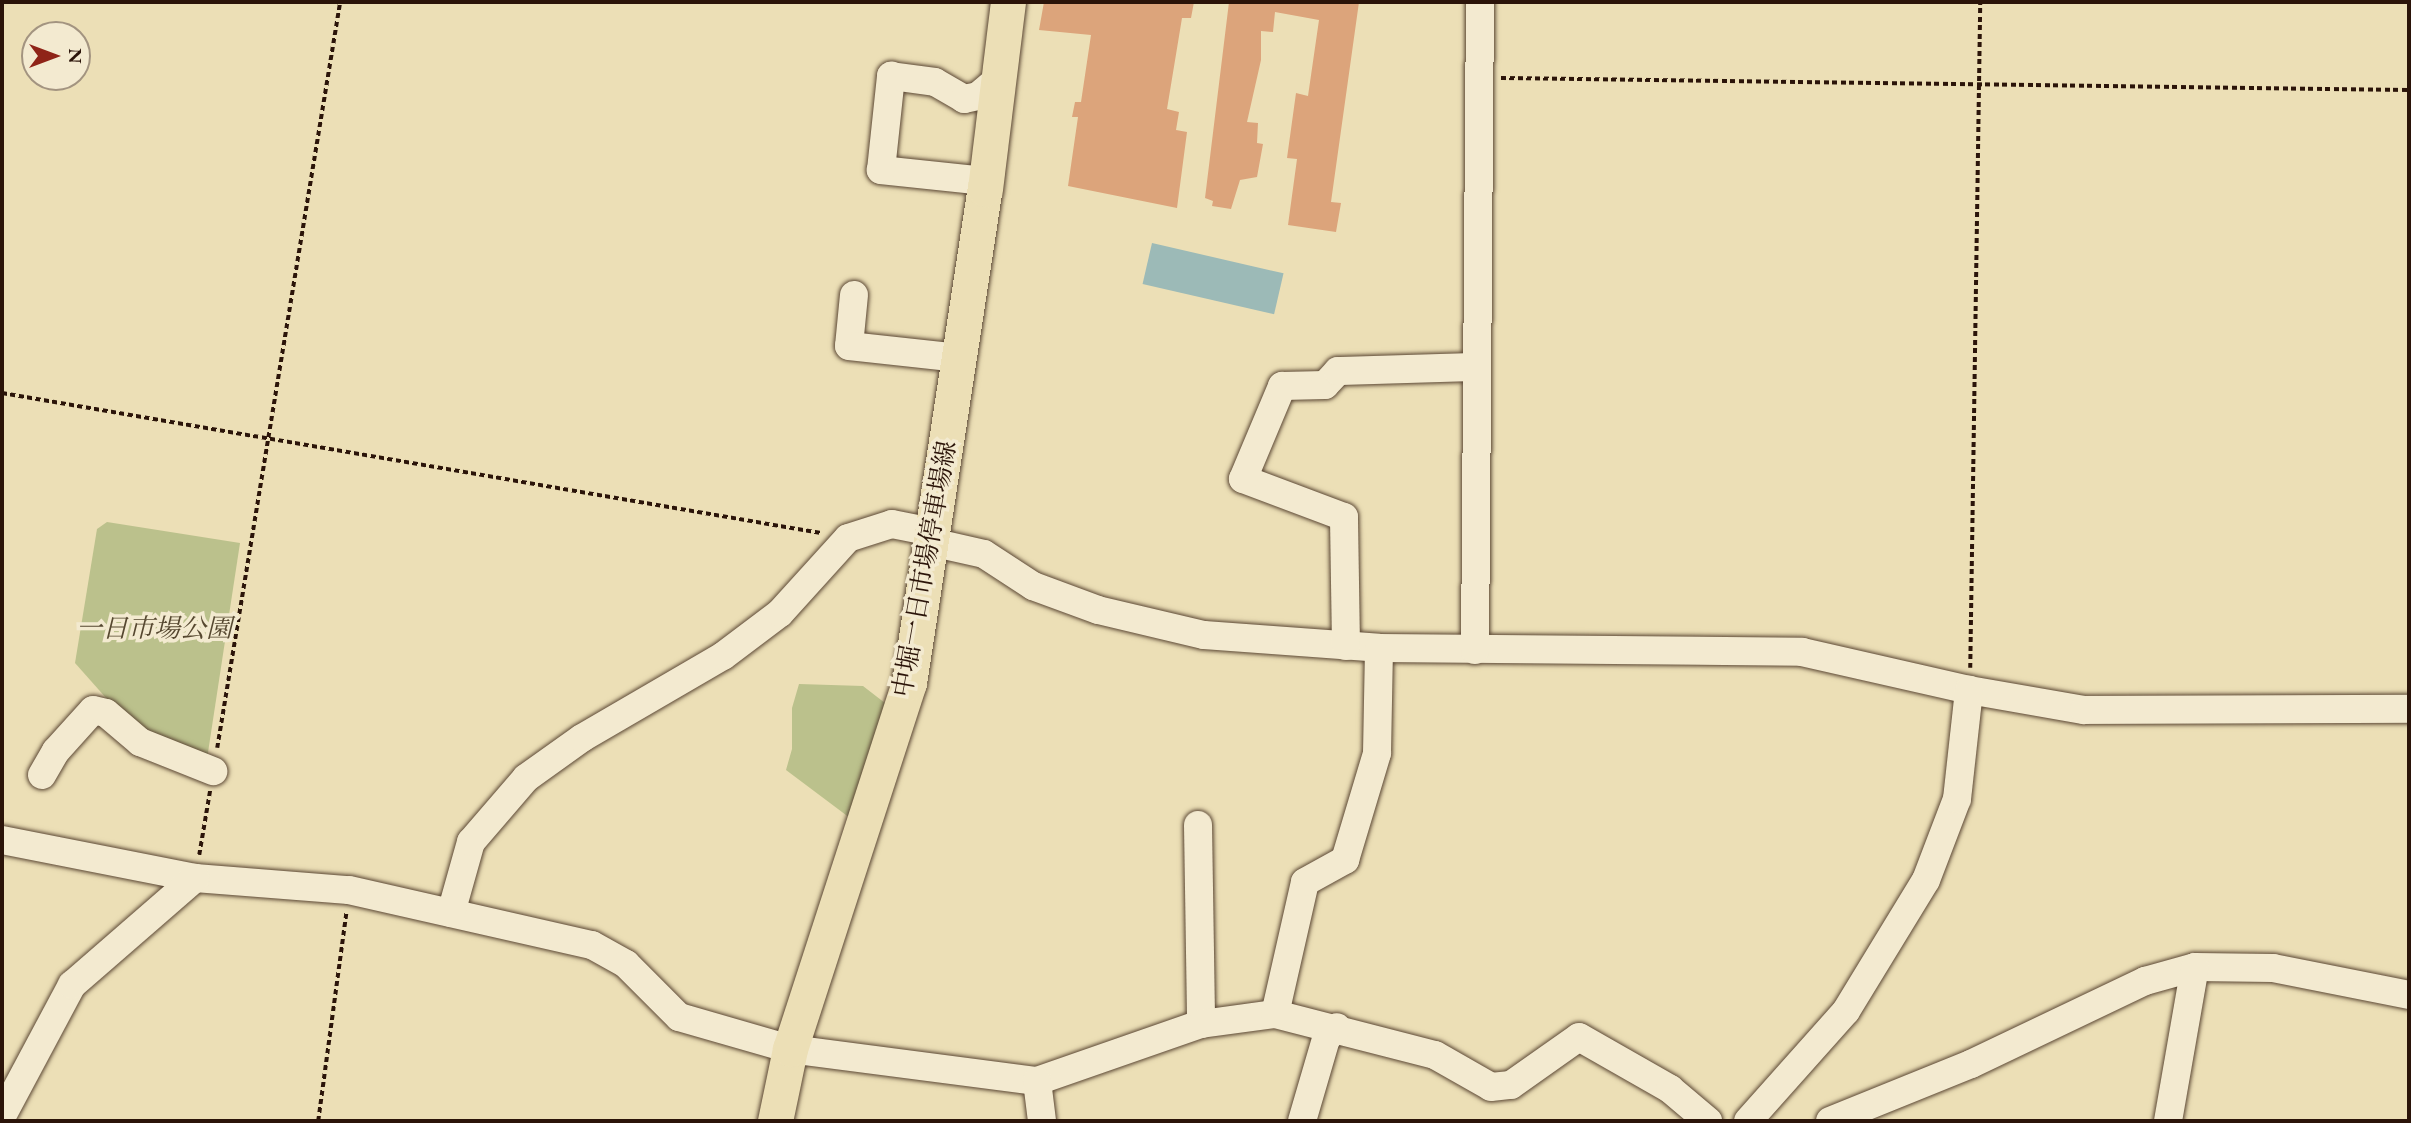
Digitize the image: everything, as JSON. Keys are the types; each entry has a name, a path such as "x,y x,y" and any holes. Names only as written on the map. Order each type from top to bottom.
{"main road":[{"name":"中堀一日市場停車場線","path":"775,1121 790,1049 909,682 985,181 1008,2"}],"street":[{"path":"1475,650 1480,2"},
{"path":"985,181 881,170 891,76 936,82 964,99 978,96 998,79"},
{"path":"855,296 849,346 959,358"},
{"path":"1346,646 1344,517 1243,479 1282,386 1325,385 1338,371 1476,368"},
{"path":"451,913 471,842 526,778 582,738 733,649 780,613 848,538 892,524 984,554 1033,586 1098,610 1204,635 1379,648 1802,652 1969,690 2084,710 2409,709"},
{"path":"1275,1014 1305,882 1345,860 1377,753 1379,648"},
{"path":"1748,1121 1846,1011 1926,880 1957,799 1969,690"},
{"path":"42,775 56,751 93,710 106,713 139,742 213,771"},
{"path":"1198,825 1200,1024"},
{"path":"2,840 195,878 349,890 592,946 626,964 679,1017 790,1049 1037,1081 1200,1024 1275,1014 1337,1027 1435,1055 1491,1087 1511,1085 1579,1037 1670,1089 1708,1121"},
{"path":"2,1115 72,985 195,878"},
{"path":"1830,1121 1970,1064 2145,981 2195,967 2273,968 2409,995"},
{"path":"2168,1121 2195,967"},
{"path":"1302,1121 1326,1039 1337,1027"},
{"path":"1037,1081 1042,1121"}],"path":[{"path":"195,878 340,2"},
{"path":"1969,690 1980,2"},
{"path":"1478,78 2409,90"},
{"path":"2,393 848,538"},
{"path":"317,1121 349,890"}],"green space":[{"name":"一日市場公園","path":"107,522 240,543 207,759 138,734 75,663 97,529"},
{"path":"799,684 863,686 894,710 854,821 786,770 792,749 792,708"}],"water":[{"path":"1152,243 1284,273 1274,314 1143,284"}],"building":[{"path":"1044,2 1194,2 1191,18 1182,18 1167,109 1179,112 1176,130 1187,132 1177,208 1068,186 1078,117 1072,117 1075,102 1081,102 1091,35 1039,30"},
{"path":"1229,2 1359,2 1331,202 1341,203 1336,232 1288,225 1297,159 1287,158 1296,93 1308,96 1319,20 1275,12 1273,32 1261,31 1261,60 1247,122 1258,123 1257,143 1263,144 1257,177 1240,180 1231,209 1212,206 1213,201 1205,198"}]}
